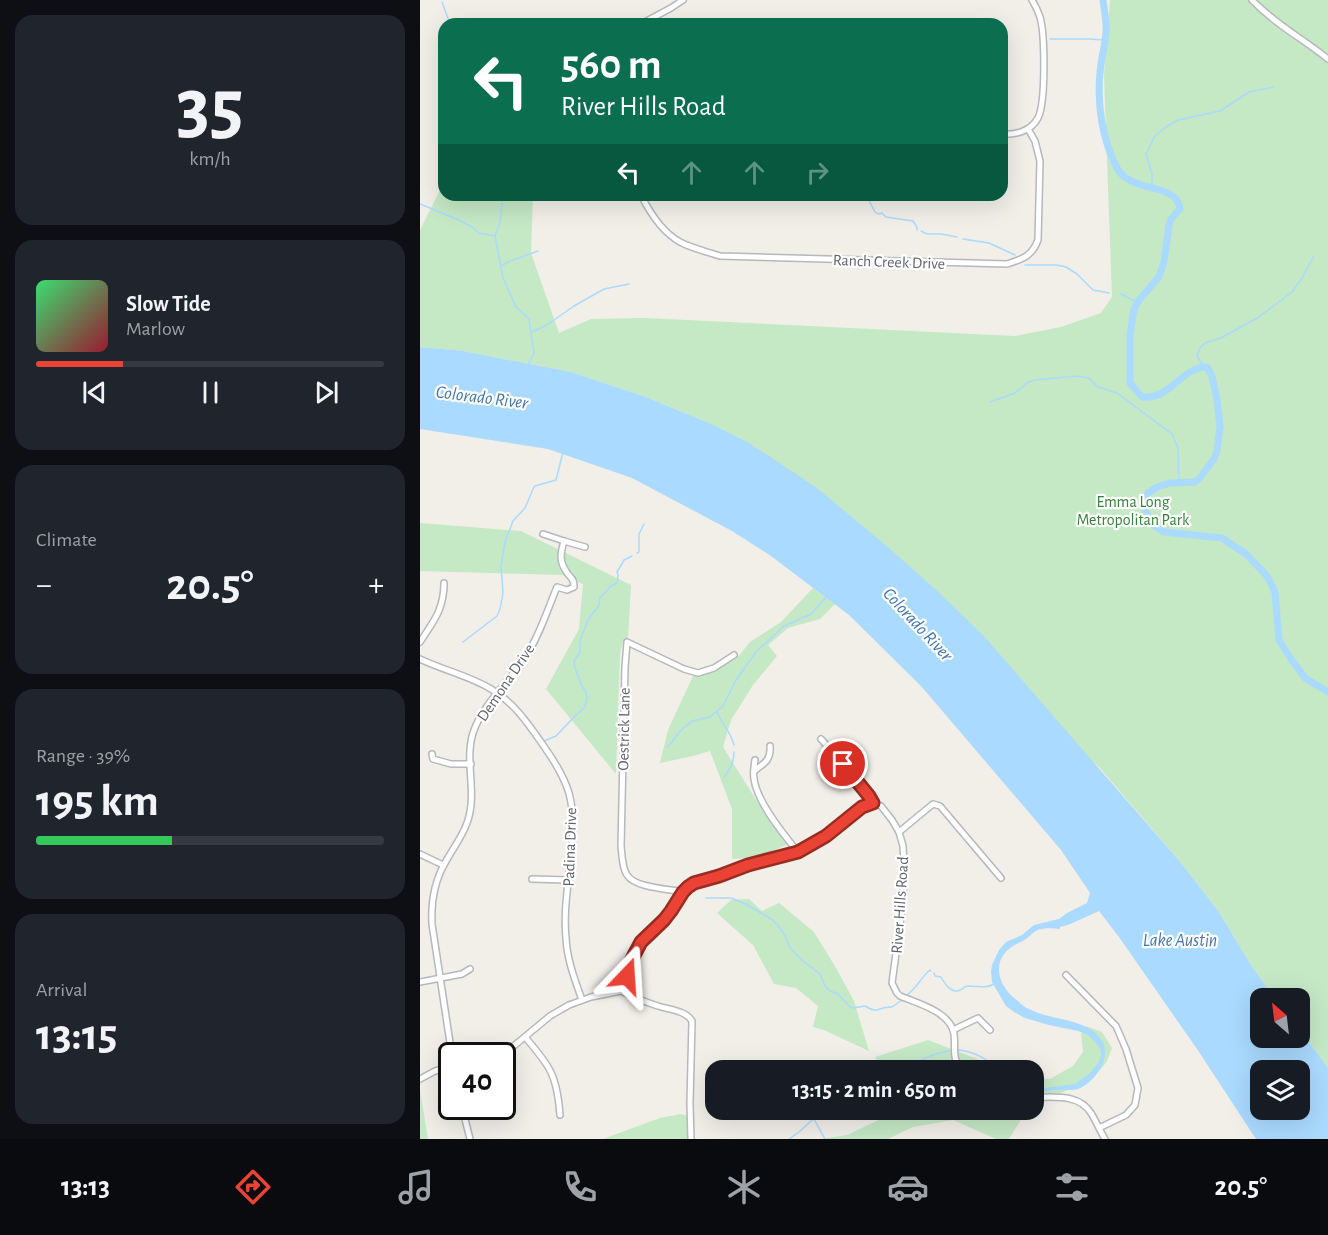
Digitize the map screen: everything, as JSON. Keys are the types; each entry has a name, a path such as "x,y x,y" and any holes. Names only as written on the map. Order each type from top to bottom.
{"street":[{"path":"652,18 683,0"},
{"path":"1008,134 1020,133 1028,129 1040,112 1044,86 1043,37 1041,19 1032,0"},
{"path":"1252,0 1281,26 1328,59"},
{"name":"Ranch Creek Drive","path":"644,201 663,229 680,242 720,256 1007,264 1030,254 1038,240 1040,161 1035,141 1028,129"},
{"path":"543,534 585,547"},
{"name":"Demona Drive","path":"450,1042 431,914 436,884 443,865 464,831 469,816 472,795 471,740 477,724 526,656 557,587 567,590 574,587 574,580 561,563 560,554 564,541"},
{"path":"420,642 440,610 444,583"},
{"name":"Oestrick Lane","path":"683,892 641,885 627,877 622,863 627,642 684,669 698,673 714,668 734,655"},
{"name":"Padina Drive","path":"420,659 498,693 525,719 553,759 566,783 573,820 565,937 582,1000"},
{"name":"River Hills Road","path":"821,740 858,781 873,803 886,812 899,832 903,846 903,901 892,984 900,996 936,1011 948,1022 952,1030"},
{"path":"754,771 765,764 771,755 770,746"},
{"path":"432,754 434,759 446,764 471,764"},
{"path":"755,760 754,779 760,795 776,825 798,852"},
{"path":"516,1044 569,1005 626,988 628,968 641,942 671,911 683,892 694,883 748,865 798,852 826,836 862,807 873,803"},
{"path":"899,832 933,804 940,806 1001,878"},
{"path":"420,854 443,865"},
{"path":"532,879 568,880"},
{"path":"420,982 462,974 470,969"},
{"path":"1066,975 1116,1026 1138,1088 1135,1105 1126,1115 1099,1128"},
{"path":"621,991 689,1016 692,1021 691,1139"},
{"path":"956,1060 952,1030 978,1018 990,1030"},
{"path":"525,1037 546,1062 554,1076 560,1115"},
{"path":"420,1079 438,1070"},
{"path":"1044,1097 1065,1098 1081,1103 1093,1115 1105,1139"},
{"path":"465,1120 470,1139"}],"green space":[{"name":"Emma Long Metropolitan Park","path":"1110,0 1328,0 1328,1068 1310,1043 1310,988 1267,988 1219,912 1182,864 1099,767 709,423 646,397 571,372 463,351 420,347 420,230 438,194 438,201 533,201 531,253 559,333 591,319 646,318 1015,336 1061,327 1101,313 1112,297 1104,76"},
{"path":"420,523 521,531 631,585 628,639 623,641 620,653 616,774 546,689 579,629 583,584 562,575 420,571"},
{"path":"813,588 835,604 820,619 788,628 768,645 777,656 753,685 731,720 723,747 770,822 788,844 770,852 770,857 732,859 732,809 710,751 660,763 668,730 693,676 707,674 738,657 750,642 781,622"},
{"path":"749,899 762,911 779,903 814,932 854,1001 869,1051 813,1027 818,1006 796,988 774,984 753,945 717,913 731,900"},
{"path":"1086,1026 1102,1032 1112,1048 1107,1061 1101,1069 1084,1082 1044,1099 1044,1079 1050,1079 1073,1066 1083,1052 1081,1034"},
{"path":"928,1040 980,1060 877,1060 875,1057"},
{"path":"420,1090 428,1139 420,1139"},
{"path":"681,1114 688,1116 688,1139 603,1139 660,1118"},
{"path":"879,1120 953,1120 913,1127 888,1139 820,1139 847,1135"},
{"path":"953,1120 1021,1120 1009,1139 996,1139"}],"water":[{"name":"Lake Austin","path":"420,347 463,351 571,372 646,397 709,423 749,443 817,488 889,548 983,635 1182,864 1219,912 1267,988 1250,988 1250,1048 1310,1048 1310,1043 1328,1068 1328,1139 1256,1139 1197,1049 1099,911 1060,927 1060,929 1046,928 1036,931 1009,948 1000,960 999,971 1002,983 1014,998 1038,1013 1085,1026 1100,1038 1104,1045 1104,1060 1101,1067 1085,1085 1073,1090 1044,1091 1044,1088 1075,1084 1090,1073 1099,1062 1100,1048 1088,1035 1025,1018 1014,1012 1006,1006 992,982 991,972 999,950 1006,942 1022,935 1034,925 1059,919 1087,903 1090,893 1061,850 921,686 849,615 771,556 732,531 632,478 548,449 420,429"}],"waterway":[{"path":"1103,0 1106,28 1099,97 1104,132 1111,155 1122,175 1131,181 1171,195 1177,200 1180,209 1169,225 1164,262 1159,277 1134,309 1130,334 1130,383 1142,397 1152,397 1198,368 1207,367 1212,376 1220,427 1214,459 1199,479 1195,482 1170,483 1157,487 1148,493 1145,510 1152,524 1164,532 1222,538 1246,554 1267,576 1275,592 1279,640 1305,678 1328,692"},
{"path":"442,2 448,18"},
{"path":"1050,39 1105,40"},
{"path":"1152,188 1152,174 1146,154 1155,136 1178,120 1220,111 1249,92 1273,87"},
{"path":"502,201 500,223 495,236 503,278 516,307 529,319 534,353 528,365"},
{"path":"869,201 878,214 913,221 917,230"},
{"path":"420,204 459,220 479,233 495,236"},
{"path":"921,231 927,234 957,237"},
{"path":"963,239 989,243 1015,255"},
{"path":"501,266 538,251"},
{"path":"1203,366 1197,356 1205,343 1221,338 1259,317 1292,292 1314,256"},
{"path":"1025,265 1066,267 1077,274 1093,290 1109,293"},
{"path":"532,332 604,289 629,284"},
{"path":"1121,294 1138,303"},
{"path":"990,402 1015,393 1034,380 1077,376 1089,378 1098,387 1117,393 1172,434 1178,448 1179,483"},
{"path":"463,642 497,616 503,593 501,566 505,542 513,521 525,508 535,486 556,480 563,452"},
{"path":"637,553 639,552 639,534 644,524"},
{"path":"544,741 556,736 585,707 586,692 574,661 580,652 580,641 588,620 599,605 600,598 617,583 617,572 624,560 632,556"},
{"path":"667,747 692,721 710,717 723,706 736,680 756,652 784,626 811,614 827,596"},
{"path":"717,712 734,745"},
{"path":"724,777 731,766 734,752"},
{"path":"706,898 731,898 771,919 778,925 790,948 820,974 830,991 838,994 850,1007 865,1006 876,1010 892,1007 902,1000"},
{"path":"907,995 931,971"},
{"path":"934,973 954,991 966,986 985,987 994,984"},
{"path":"956,1050 976,1054 987,1060"},
{"path":"923,1060 950,1051"},
{"path":"789,1139 812,1120"},
{"path":"815,1120 825,1139"}],"route":[{"path":"627,976 628,968 641,942 664,920 688,887 748,865 798,852 826,836 862,807 873,803 843,764"}],"water label":[{"name":"Colorado River","path":"482,397"},
{"name":"Colorado River","path":"918,624"}]}
